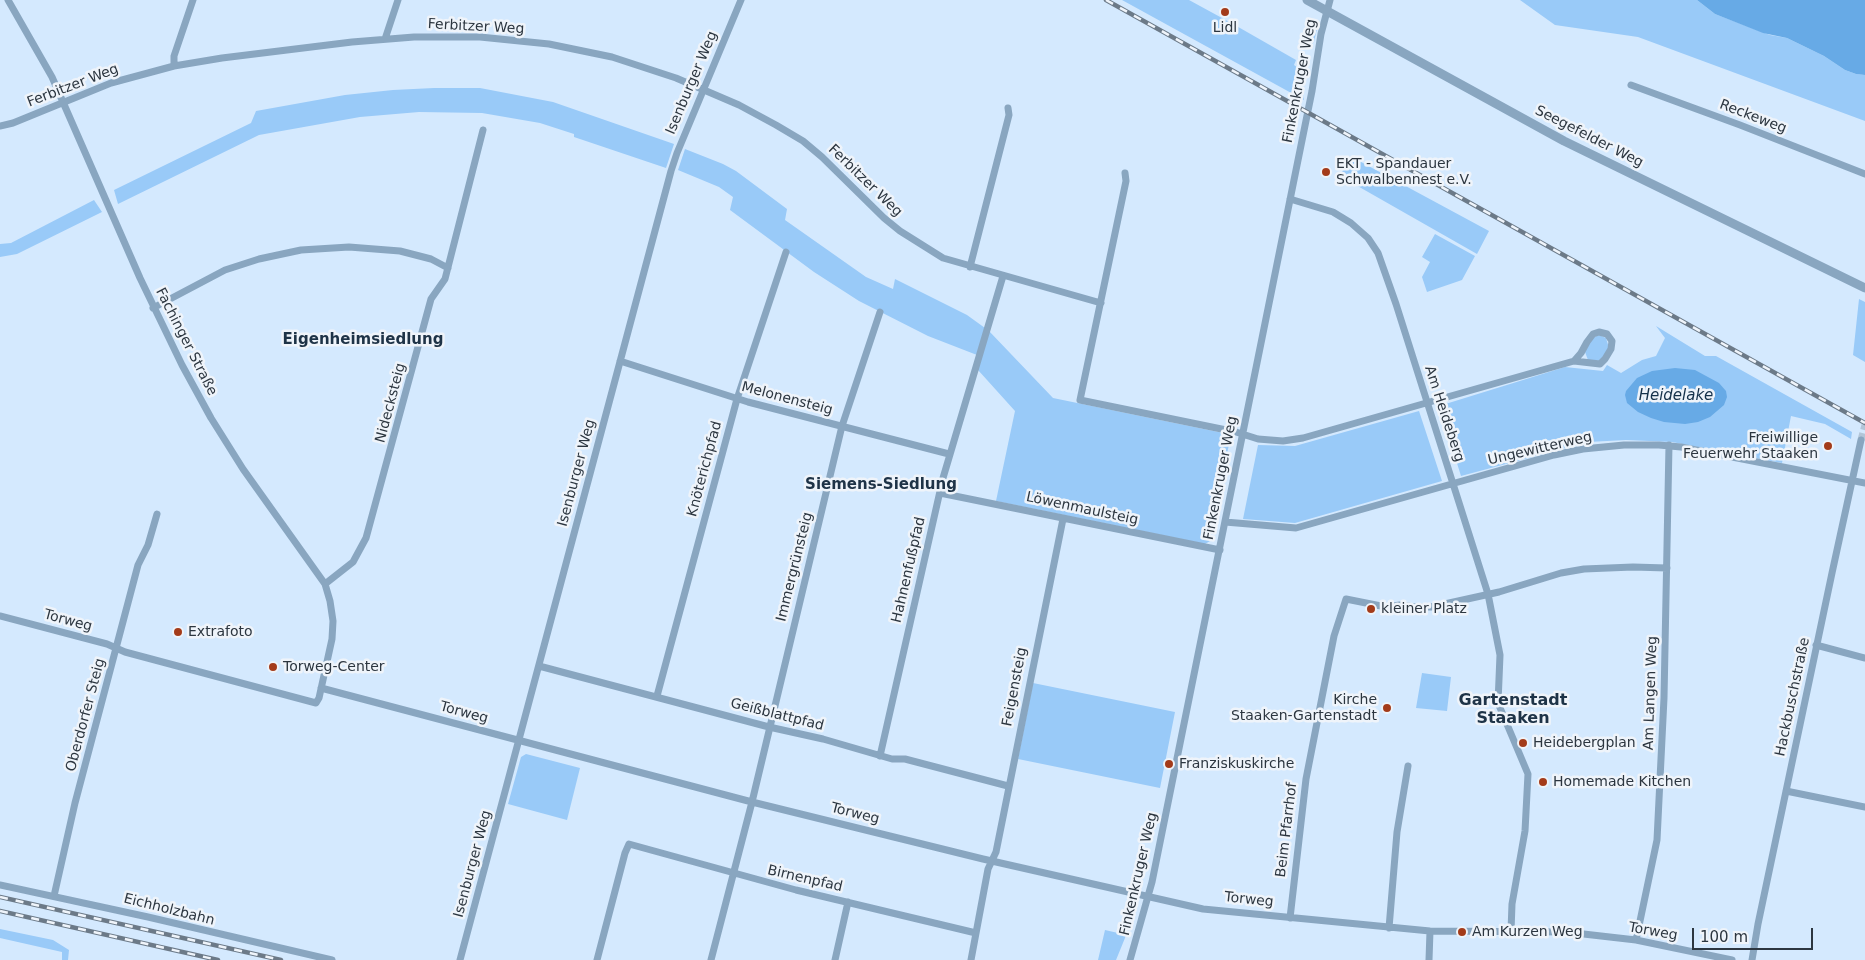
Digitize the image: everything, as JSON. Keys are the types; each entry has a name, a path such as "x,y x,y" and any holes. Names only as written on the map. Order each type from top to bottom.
{"street":[{"name":"Fachinger Straße","path":"8,0 52,77 154,308 211,418 260,494 325,584 333,621 332,639 321,688"},
{"path":"174,66 174,56 193,0"},
{"path":"385,39 398,0"},
{"name":"Isenburger Weg","path":"460,960 674,162 741,0"},
{"name":"Seegefelder Weg","path":"1307,0 1564,141 1865,288"},
{"name":"Finkenkruger Weg","path":"1130,960 1148,897 1220,550 1330,0"},
{"name":"Ferbitzer Weg","path":"0,126 13,123 111,83 174,66 222,58 385,39 440,36 480,37 549,44 612,57 670,76 703,89 776,125 803,141 822,157 884,218 907,236 943,258 1101,303"},
{"name":"Reckeweg","path":"1631,85 1865,174"},
{"path":"970,267 1009,115 1008,108"},
{"name":"Nidecksteig","path":"325,584 353,562 366,538 432,299 442,286 448,268 483,130"},
{"path":"1125,173 1126,181 1080,400 1243,435 1275,441 1293,440 1574,361 1600,364 1611,349 1612,341 1607,334 1599,332 1593,334 1574,361"},
{"name":"Am Heideberg","path":"1290,199 1333,212 1351,223 1368,238 1383,266 1488,594 1500,655 1498,703 1528,774 1523,847 1512,904 1511,931"},
{"path":"154,308 224,270 258,259 301,250 339,247 400,251 431,259 448,268"},
{"name":"Knöterichpfad","path":"657,696 737,398 786,252"},
{"name":"Hahnenfußpfad","path":"880,756 949,454 1003,276"},
{"name":"Immergrünsteig","path":"711,960 752,802 842,426 880,312"},
{"name":"Melonensteig","path":"620,361 737,398 949,454"},
{"name":"Hackbuschstraße","path":"1752,960 1816,645 1851,480 1862,440"},
{"name":"Ungewitterweg","path":"1225,522 1296,528 1554,455 1583,449 1624,445 1669,445 1865,483"},
{"name":"Am Langen Weg","path":"1636,940 1657,840 1664,706 1669,445"},
{"name":"Löwenmaulsteig","path":"940,493 1220,550"},
{"name":"Oberdorfer Steig","path":"54,896 138,564 148,545 156,514"},
{"name":"Feigensteig","path":"971,960 988,869 996,852 1063,519"},
{"path":"1488,594 1561,573 1584,569 1667,568"},
{"name":"Beim Pfarrhof","path":"1290,918 1306,779 1334,636 1346,599 1386,607 1400,605 1431,607 1488,594"},
{"name":"Torweg","path":"0,616 125,652 316,703 321,688 752,802 992,861 1203,908 1430,931 1566,932 1636,940 1732,960"},
{"path":"1816,645 1865,658"},
{"name":"Geißblattpfad","path":"539,666 769,727 823,739 880,756 892,759 905,759 1008,786"},
{"path":"1389,928 1397,832 1408,766"},
{"path":"1786,790 1865,807"},
{"name":"Birnenpfad","path":"596,960 629,844 734,874 976,933"},
{"name":"Eichholzbahn","path":"0,885 332,960"},
{"path":"835,960 848,902"},
{"path":"1429,960 1430,931"}],"shaded area":[{"path":"1122,0 1189,0 1233,24 1296,60 1294,65 1297,67 1304,100"},
{"path":"1520,0 1697,0 1715,14 1770,35 1787,38 1824,56 1845,70 1865,75 1865,121 1638,37 1555,25"},
{"path":"1310,20 1318,24 1314,42 1310,46 1302,44 1307,22"},
{"path":"434,88 480,88 553,102 674,144 666,168 574,137 574,134 540,123 482,113 419,112 360,117 259,135 118,204 114,190 251,123 256,111 345,95"},
{"path":"685,149 736,171 787,209 785,220 866,277 893,289 895,279 967,315 985,328 977,355 928,336 859,301 814,272 730,210 733,197 719,187 678,170"},
{"path":"1350,156 1489,231 1477,254 1340,176"},
{"path":"94,200 102,212 17,254 0,257 0,244 11,243"},
{"path":"1435,234 1475,256 1462,280 1427,292 1422,277 1430,262 1422,257"},
{"path":"1859,299 1865,302 1865,362 1853,355"},
{"path":"1656,326 1705,356 1716,356 1852,432 1851,439 1825,424 1791,416 1782,463 1672,442 1626,440 1588,442 1461,476 1439,406 1565,367 1603,371 1607,365 1621,373 1642,360 1656,356 1665,338"},
{"path":"989,331 1053,398 1228,434 1230,439 1210,541 1205,544 996,501 1015,411 978,370"},
{"path":"1599,335 1606,338 1609,348 1601,361 1588,360 1585,352 1592,338"},
{"path":"1419,411 1442,481 1295,523 1243,519 1258,445 1295,446"},
{"path":"1422,673 1451,677 1447,711 1416,708"},
{"path":"1033,683 1175,712 1160,788 1018,759"},
{"path":"526,754 580,768 567,820 508,804 521,757"},
{"path":"1128,903 1133,905 1125,938 1116,960 1098,960 1105,930 1118,933"},
{"path":"0,929 53,940 69,950 68,960 62,960 62,952 0,938"}],"water":[{"path":"1697,0 1865,0 1865,75 1845,70 1824,56 1787,38 1763,33 1715,14"},
{"name":"Heidelake","path":"1675,368 1695,370 1719,383 1726,391 1727,397 1724,405 1710,417 1698,422 1685,424 1664,422 1651,418 1638,412 1627,403 1626,391 1637,378 1652,371"}],"tunnel":[{"path":"1861,440 1865,425"}],"railway":[{"path":"1106,0 1865,423"},
{"path":"0,897 281,960"},
{"path":"0,911 218,960"}],"place":[{"name":"Lidl","path":"1225,12"},
{"name":"EKT - Spandauer Schwalbennest e.V.","path":"1326,172"},
{"name":"Freiwillige Feuerwehr Staaken","path":"1828,446"},
{"name":"kleiner Platz","path":"1371,609"},
{"name":"Extrafoto","path":"178,632"},
{"name":"Torweg-Center","path":"273,667"},
{"name":"Kirche Staaken-Gartenstadt","path":"1387,708"},
{"name":"Heidebergplan","path":"1523,743"},
{"name":"Franziskuskirche","path":"1169,764"},
{"name":"Homemade Kitchen","path":"1543,782"},
{"name":"Am Kurzen Weg","path":"1462,932"}],"district":[{"name":"Eigenheimsiedlung","path":"363,340"},
{"name":"Siemens-Siedlung","path":"881,485"},
{"name":"Gartenstadt Staaken","path":"1513,710"}]}
